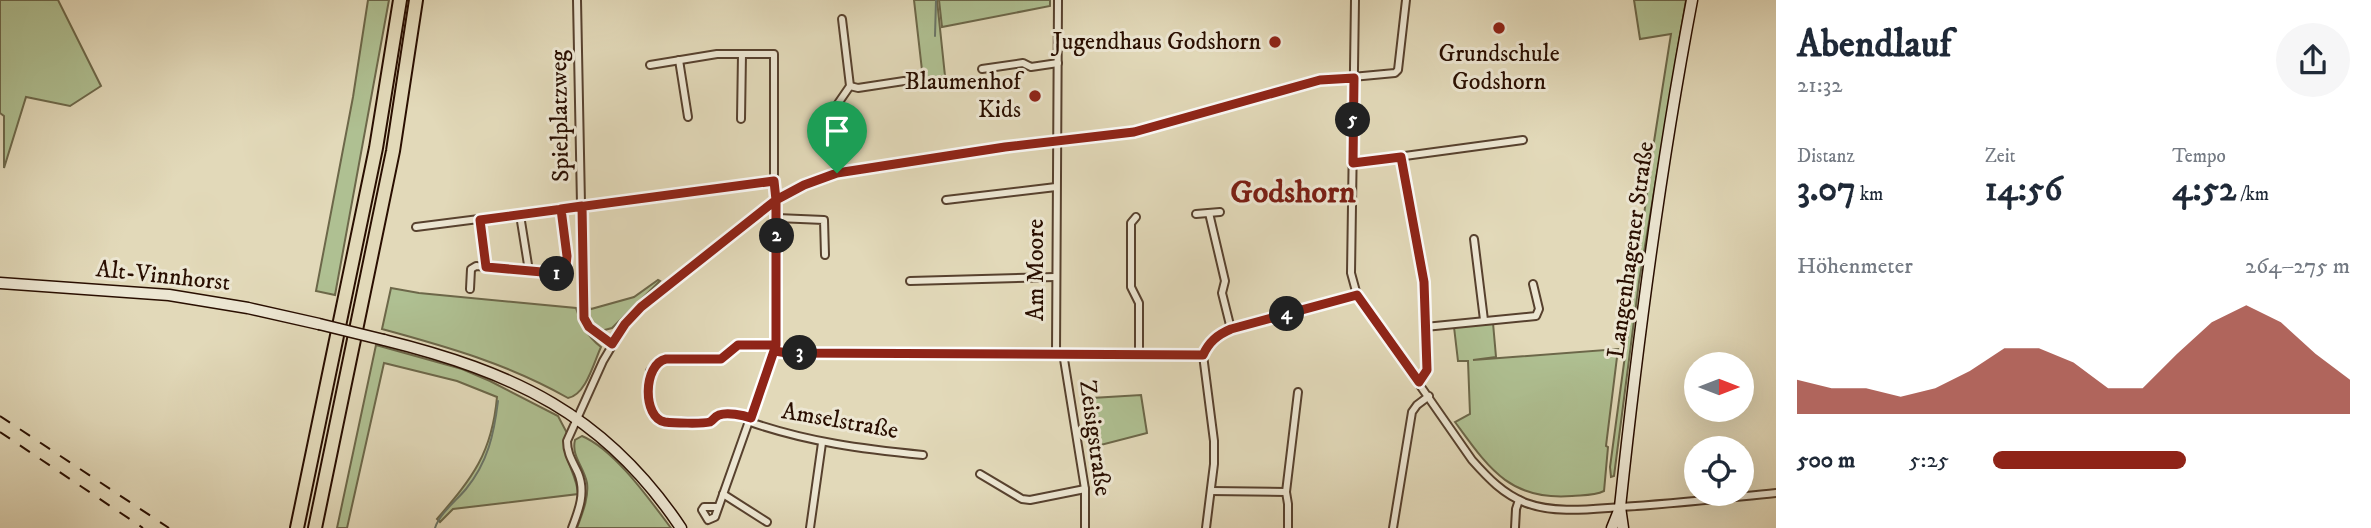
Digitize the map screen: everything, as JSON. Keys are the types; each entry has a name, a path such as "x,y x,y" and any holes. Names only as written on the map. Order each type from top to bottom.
{"highway":[{"path":"297,528 376,148 400,0"},
{"path":"314,528 393,151 416,0"}],"street":[{"name":"Spielplatzweg","path":"577,0 584,318 589,327 612,344"},
{"name":"Am Moore","path":"1058,0 1055,277 1060,353"},
{"path":"1355,0 1351,273 1357,295 1472,460 1503,491 1519,500 1551,509 1620,507 1776,493"},
{"path":"572,528 582,487 567,449 567,441 612,344 625,324 641,307 776,200 804,185 837,173 1134,132 1320,80 1395,73 1398,70 1406,0"},
{"name":"Langenhagener Straße","path":"1612,528 1620,507 1656,207 1692,0"},
{"path":"837,173 828,118 850,86 842,19"},
{"path":"650,65 718,54 774,54 774,181 777,218 775,348 718,507"},
{"path":"741,119 742,54"},
{"path":"679,60 688,117"},
{"path":"982,69 1023,63 1031,67 1058,63"},
{"path":"850,86 858,88 904,81"},
{"path":"1353,163 1523,140"},
{"path":"1401,157 1424,282 1427,370 1419,382"},
{"path":"416,228 774,181"},
{"name":"Am Moore","path":"946,200 1056,187"},
{"path":"470,289 473,267 565,274 567,256 561,209"},
{"path":"1196,214 1220,212"},
{"path":"1209,213 1225,281 1222,293 1231,329"},
{"path":"520,215 529,271"},
{"path":"1136,217 1131,223 1131,287 1139,303 1139,354"},
{"path":"777,218 824,220 825,255"},
{"path":"480,220 486,267"},
{"path":"1474,239 1484,320"},
{"path":"910,281 1055,277"},
{"name":"Alt-Vinnhorst","path":"0,283 196,299 319,324 444,355 493,372 577,417 613,446 681,528"},
{"path":"1425,327 1538,314 1533,284"},
{"path":"1206,528 1214,442 1203,355 1208,345 1218,335 1231,329 1357,295"},
{"name":"Amselstraße","path":"923,455 822,443 787,435 742,415 720,415 710,422 662,421 650,409 650,371 663,360 721,359 738,345 775,348 787,353 1203,355"},
{"name":"Zeisigstraße","path":"1060,353 1085,489 1085,528"},
{"path":"1288,528 1288,456 1296,419 1298,392"},
{"path":"1393,528 1412,412 1429,396"},
{"path":"810,528 822,443"},
{"path":"980,474 1021,499 1085,489"},
{"path":"1211,491 1286,492"},
{"path":"723,494 767,522"},
{"path":"1515,528 1519,500"},
{"name":"Langenhagener Straße","path":"1620,507 1623,528"}],"green space":[{"path":"0,0 58,0 101,86 70,106 26,97 4,168 4,116 0,113"},
{"path":"368,0 389,0 335,295 316,291 353,97"},
{"path":"914,0 937,0 945,76 923,79"},
{"path":"939,0 1050,0 1050,6 942,27"},
{"path":"1634,0 1686,0 1639,282 1614,476 1611,477 1610,467 1653,148 1671,34 1640,39"},
{"path":"660,281 612,328 601,331 591,323 588,305 591,309 634,297"},
{"path":"391,288 576,308 585,329 601,347 585,384 574,396 568,398 500,366 382,329"},
{"path":"1493,323 1496,357 1473,360 1618,349 1606,446 1604,491 1588,495 1550,496 1516,487 1490,467 1455,422 1470,414 1468,361 1458,361 1454,327"},
{"path":"376,345 462,369 558,416 567,433 565,449 578,494 453,509 440,522 437,519 479,463 491,434 497,397 457,381 384,363 347,528 337,528"},
{"path":"1141,395 1147,433 1093,447 1092,398"},
{"path":"582,436 607,452 619,464 671,528 577,528 587,494 587,483 574,446 575,440"}],"waterway":[{"path":"935,36 936,0"},
{"path":"435,528 441,517 474,479 485,458 498,401"}],"railway":[{"path":"0,416 169,528"},
{"path":"0,432 143,528"}],"place":[{"name":"Grundschule Godshorn","path":"1499,28"},
{"name":"Jugendhaus Godshorn","path":"1275,42"},
{"name":"Blaumenhof Kids","path":"1035,96"}],"district":[{"name":"Godshorn","path":"1293,193"}],"route":[{"path":"837,173 804,185 776,200 774,181 582,206 480,220 486,267 565,274 567,256 561,209 582,206 584,318 589,327 612,344 625,324 641,307 776,200 776,345 751,418 742,415 720,415 710,422 663,422 652,412 649,405 650,373 658,362 666,359 721,359 738,345 776,345 775,351 787,353 1203,355 1218,335 1231,329 1357,295 1419,382 1427,370 1424,282 1401,157 1353,163 1354,78 1320,80 1134,132 1005,147 837,173"}]}
